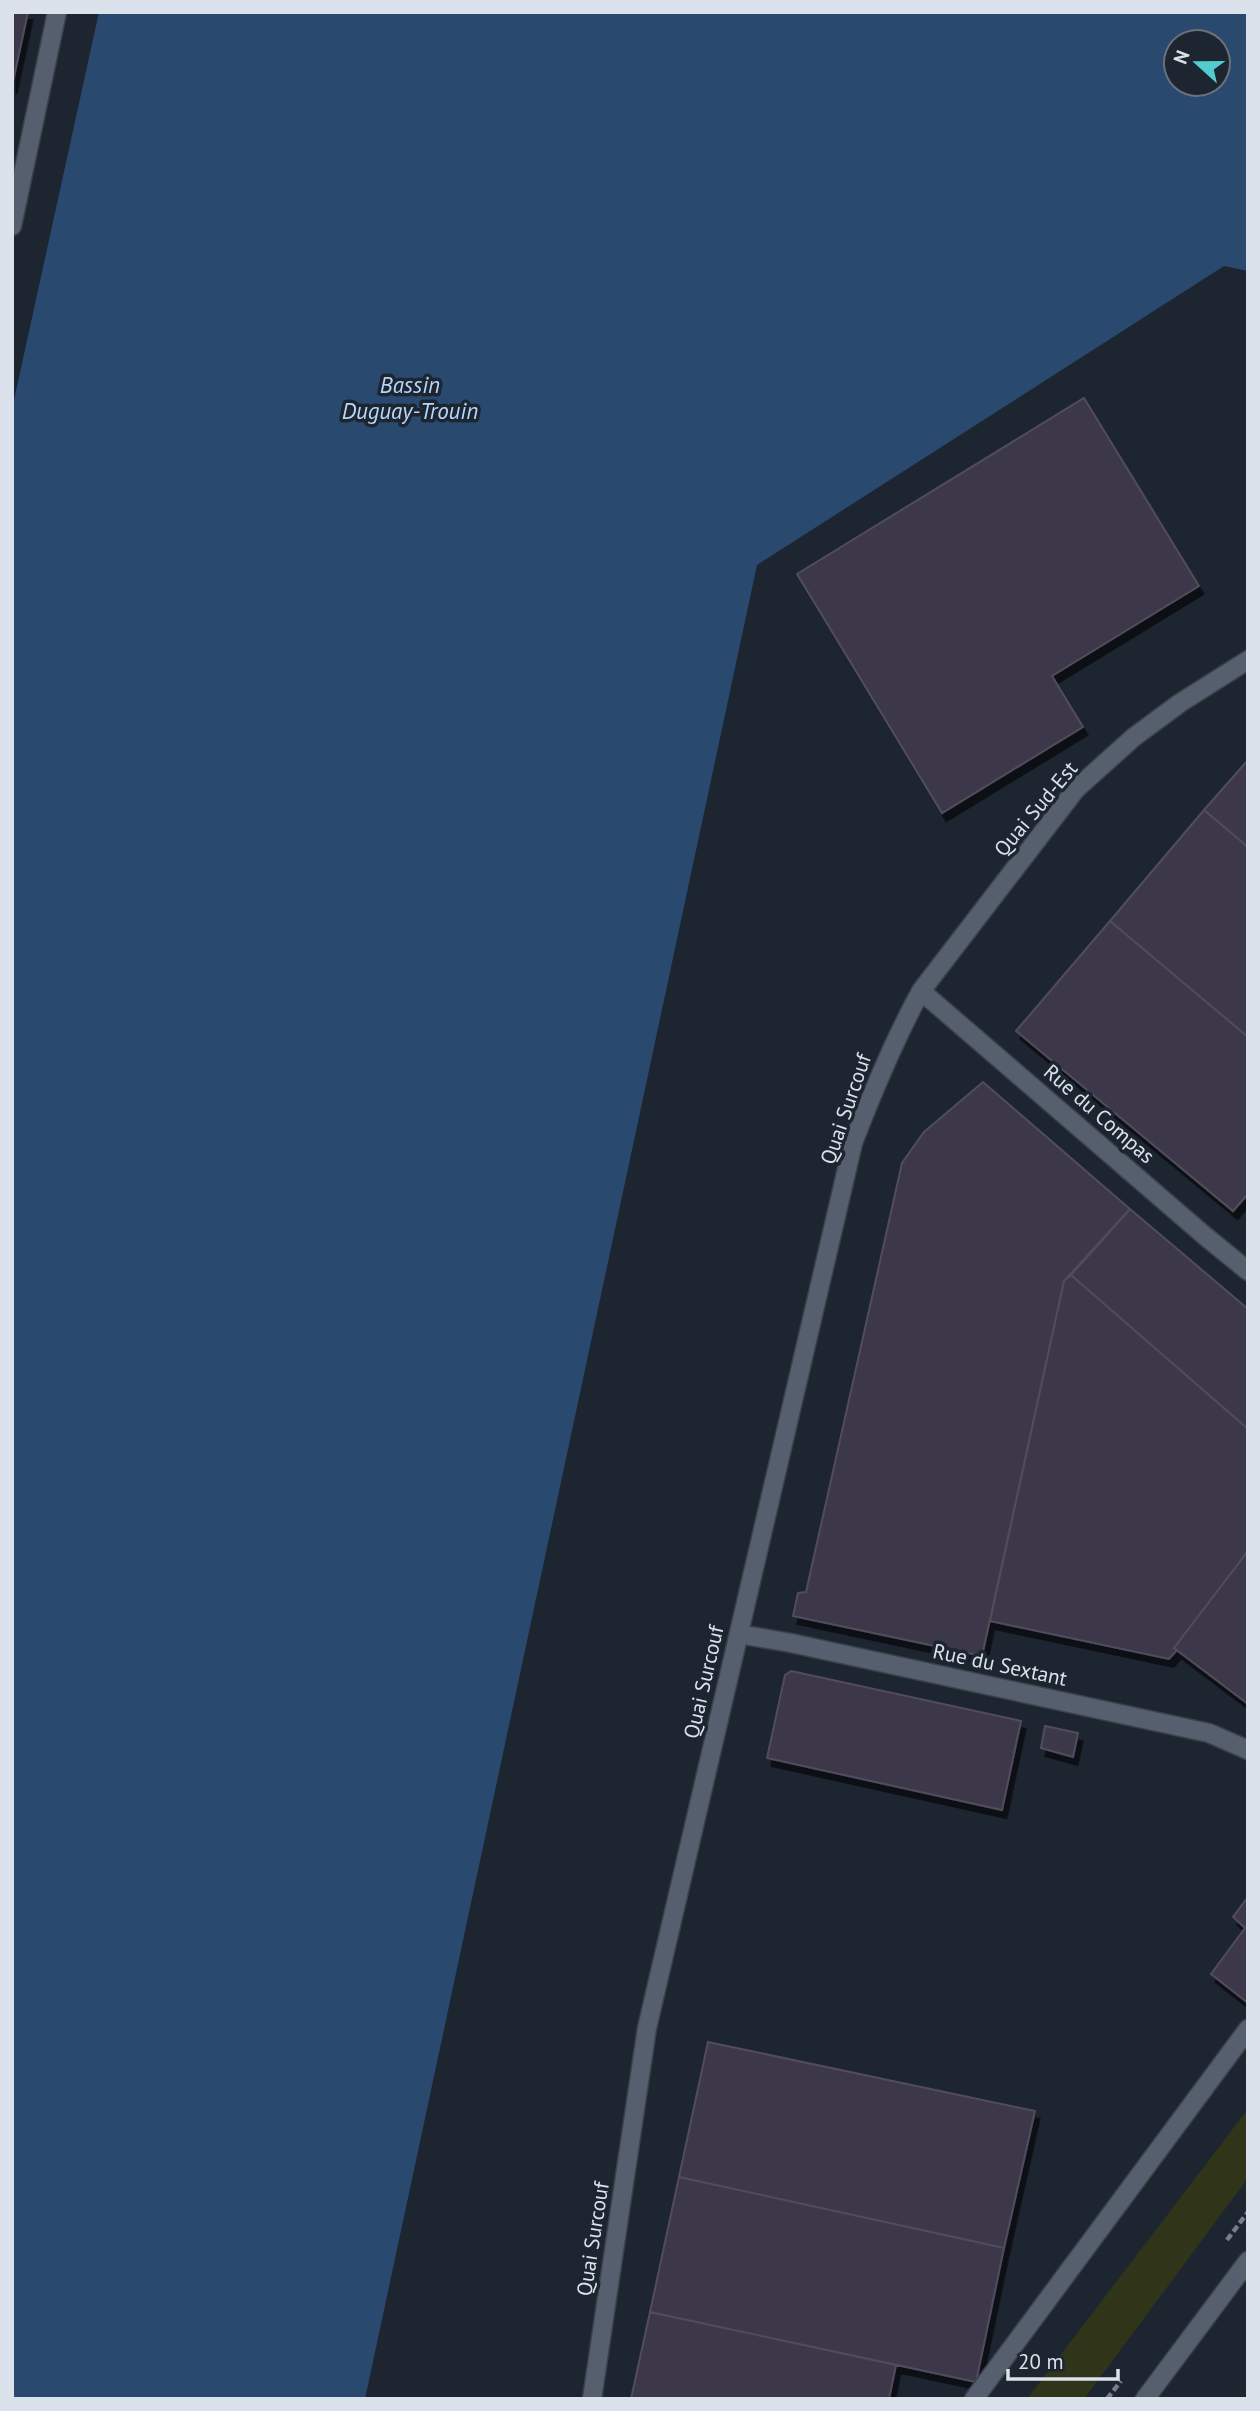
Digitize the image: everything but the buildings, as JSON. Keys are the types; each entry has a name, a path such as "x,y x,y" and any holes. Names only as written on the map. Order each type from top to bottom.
{"street":[{"path":"12,226 57,12"},
{"name":"Quai Sud-Est","path":"921,991 1076,789 1134,737 1180,703 1248,660"},
{"name":"Rue du Compas","path":"921,991 1248,1270"},
{"name":"Quai Surcouf","path":"592,2399 647,2028 853,1143 877,1080 921,991"},
{"name":"Rue du Sextant","path":"739,1634 1209,1733 1248,1750"},
{"path":"974,2399 1248,2029"},
{"path":"1145,2399 1248,2261"}],"green space":[{"path":"1248,2109 1248,2178 1084,2399 1027,2399"}],"water":[{"name":"Bassin Duguay-Trouin","path":"99,12 1248,12 1248,271 1224,266 757,565 365,2399 12,2399 12,409"}]}
